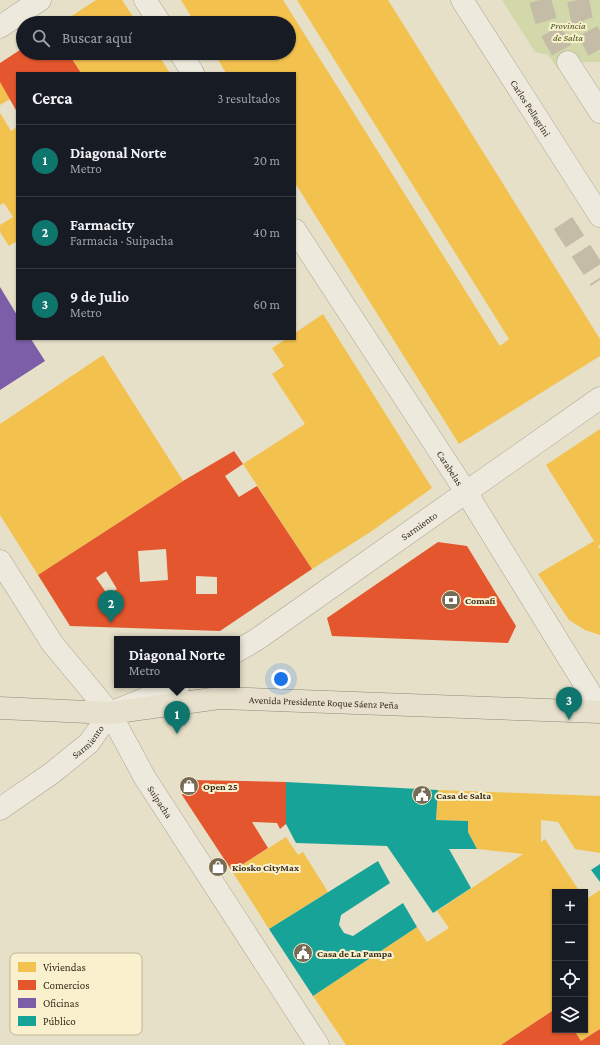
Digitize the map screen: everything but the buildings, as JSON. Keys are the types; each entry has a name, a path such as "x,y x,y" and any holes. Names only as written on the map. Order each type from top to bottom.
{"main road":[{"name":"Avenida Presidente Roque Sáenz Peña","path":"0,708 110,713 219,698 600,710"}],"street":[{"path":"16,16 40,0"},
{"path":"145,0 155,16"},
{"name":"Carlos Pellegrini","path":"462,0 600,216"},
{"path":"0,27 16,16"},
{"path":"185,60 192,72"},
{"path":"568,62 600,112"},
{"name":"Carabelas","path":"296,232 466,492 600,710"},
{"name":"Sarmiento","path":"240,649 256,640 600,398"},
{"name":"Suipacha","path":"0,561 52,643 110,713 144,778 318,1045"},
{"name":"Sarmiento","path":"0,809 52,773 89,743 110,713 172,688"}],"green space":[{"name":"Provincia de Salta","path":"502,0 600,0 600,62 568,62 558,69 548,55 535,52"}],"tunnel":[{"path":"540,0 547,24 568,62"},
{"path":"578,0 582,20 600,54"},
{"path":"563,223 600,280"}],"place":[{"name":"Comafi","path":"451,600"},
{"name":"Farmacity","path":"111,623"},
{"name":"9 de Julio","path":"569,720"},
{"name":"Diagonal Norte","path":"177,734"},
{"name":"Open 25","path":"189,786"},
{"name":"Casa de Salta","path":"422,795"},
{"name":"Kiosko CityMax","path":"218,867"},
{"name":"Casa de La Pampa","path":"303,953"}]}
